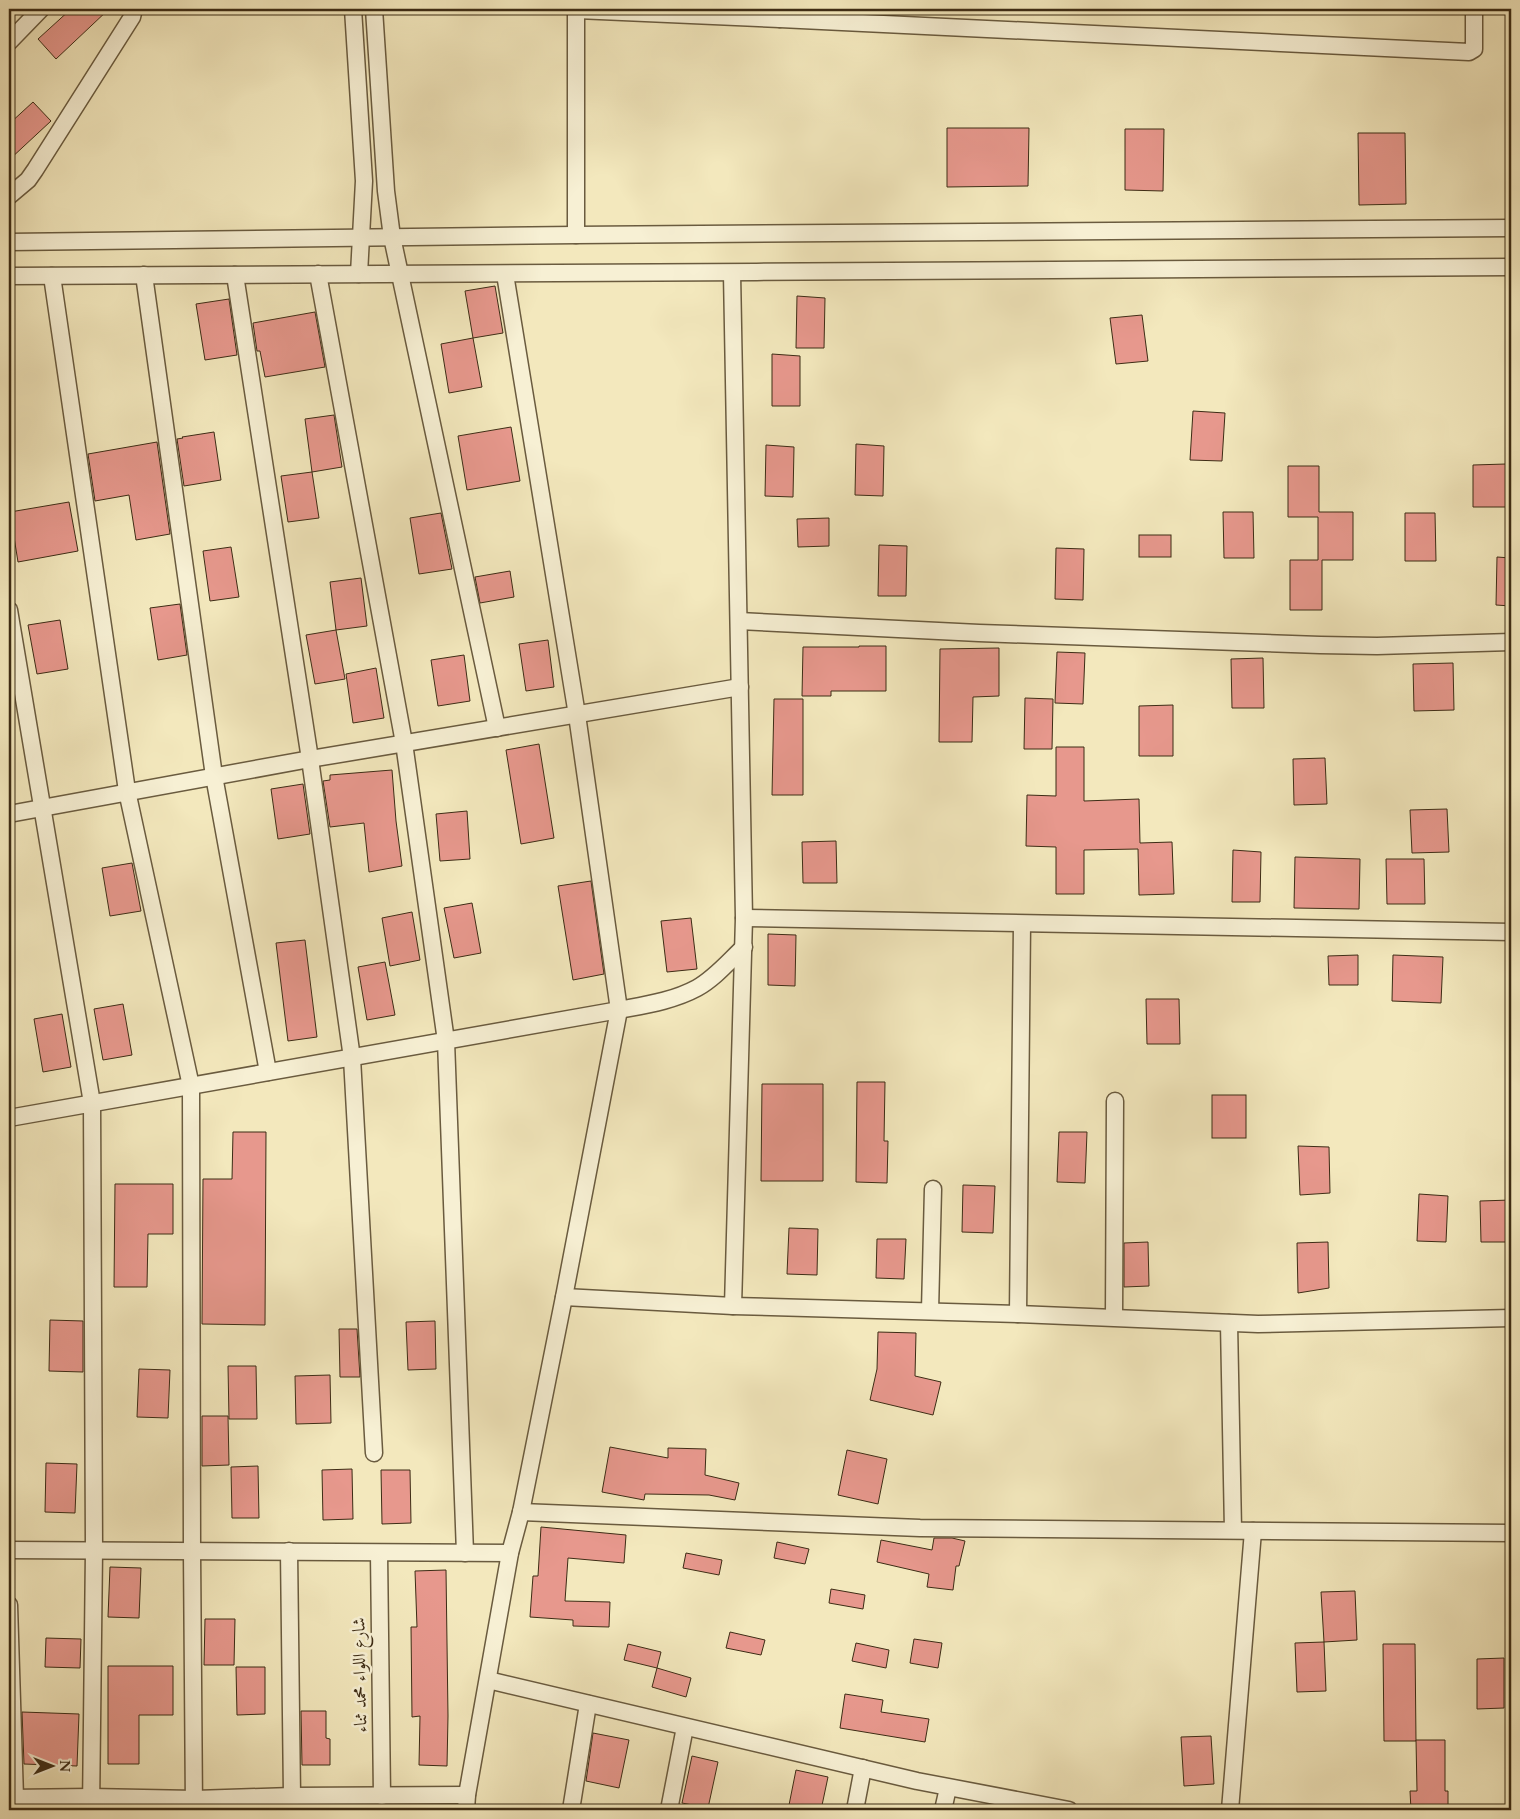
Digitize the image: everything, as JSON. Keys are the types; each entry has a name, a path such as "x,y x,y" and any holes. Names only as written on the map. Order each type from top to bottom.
{"street":[{"path":"9,42 41,9"},
{"path":"9,196 28,180 35,170 103,65 132,17 134,9"},
{"path":"353,9 364,181 359,274"},
{"path":"374,9 387,199 392,238 497,728"},
{"path":"576,235 576,9 779,14 1471,52 1474,49 1474,9"},
{"path":"9,242 576,235 1511,228"},
{"path":"9,276 1511,267"},
{"path":"732,273 744,918 733,1306"},
{"path":"318,274 404,743 446,1041 465,1553"},
{"path":"9,1605 12,1798 91,1803 195,1804 382,1796 466,1803 510,1553 521,1512 619,1010 577,715 505,274"},
{"path":"144,275 214,776 268,1072"},
{"path":"235,275 310,759 352,1058 374,1453"},
{"path":"52,276 128,791 191,1086 192,1552 195,1804"},
{"path":"9,610 92,1104 94,1550 91,1803"},
{"path":"739,621 979,633 1320,645 1377,646 1511,642"},
{"path":"9,814 310,759 740,687"},
{"path":"744,918 1511,932"},
{"path":"1018,1314 1022,924"},
{"path":"9,1118 667,1000 698,987 713,976 744,947"},
{"path":"1114,1317 1115,1102"},
{"path":"930,1311 933,1189"},
{"path":"564,1297 733,1306 1114,1317 1229,1323 1315,1324 1511,1318"},
{"path":"1229,1323 1233,1530"},
{"path":"521,1512 920,1528 1511,1533"},
{"path":"1230,1810 1253,1531"},
{"path":"9,1550 510,1553"},
{"path":"282,1801 289,1551"},
{"name":"شارع اللواء محمد ثناء","path":"379,1553 382,1796"},
{"path":"488,1680 948,1788 1034,1807 1069,1810"},
{"path":"571,1810 588,1704"},
{"path":"669,1810 685,1727"},
{"path":"856,1810 863,1768"},
{"path":"943,1810 948,1788"}],"building":[{"path":"71,9 109,9 56,59 38,39"},
{"path":"33,102 51,121 9,160 9,124"},
{"path":"947,128 1029,128 1028,186 947,187"},
{"path":"1125,129 1164,129 1163,191 1125,190"},
{"path":"1358,133 1405,133 1406,204 1359,205"},
{"path":"495,286 503,333 473,338 465,291"},
{"path":"797,296 825,298 824,348 796,348"},
{"path":"229,299 237,355 205,360 196,304"},
{"path":"315,312 325,367 265,377 260,351 257,351 253,323"},
{"path":"1142,315 1148,361 1116,364 1110,318"},
{"path":"473,338 482,387 449,393 441,344"},
{"path":"772,354 800,356 800,406 772,406"},
{"path":"1193,411 1225,413 1222,461 1190,460"},
{"path":"334,415 342,467 312,472 305,419"},
{"path":"511,427 520,481 467,490 458,436"},
{"path":"214,432 221,480 184,486 177,439"},
{"path":"157,442 170,534 136,540 129,495 95,501 88,454"},
{"path":"856,444 884,446 883,496 855,495"},
{"path":"766,445 794,447 793,497 765,496"},
{"path":"1506,464 1506,507 1473,507 1473,465"},
{"path":"1288,466 1319,466 1319,512 1353,512 1353,560 1322,560 1322,610 1290,610 1290,560 1318,560 1318,517 1288,517"},
{"path":"312,472 319,518 288,522 281,476"},
{"path":"69,502 78,551 18,562 10,512"},
{"path":"1223,512 1253,512 1254,558 1224,558"},
{"path":"441,513 452,569 419,574 410,518"},
{"path":"1405,513 1435,513 1436,561 1405,561"},
{"path":"829,518 829,546 798,547 797,519"},
{"path":"1139,535 1171,535 1171,557 1139,557"},
{"path":"879,545 907,546 906,596 878,596"},
{"path":"231,547 239,597 210,601 203,551"},
{"path":"1056,548 1084,549 1083,600 1055,599"},
{"path":"1497,557 1511,558 1511,606 1496,605"},
{"path":"510,571 514,597 480,603 475,577"},
{"path":"361,578 367,626 336,630 330,582"},
{"path":"180,604 187,655 158,660 150,608"},
{"path":"60,620 68,669 37,674 28,625"},
{"path":"336,630 345,679 315,684 306,635"},
{"path":"548,640 554,687 526,691 519,644"},
{"path":"886,646 886,691 831,691 831,696 802,696 803,647"},
{"path":"999,648 999,696 973,697 972,742 939,742 940,649"},
{"path":"1057,652 1085,653 1083,704 1055,703"},
{"path":"464,655 470,701 438,706 431,660"},
{"path":"1263,658 1264,708 1232,708 1231,659"},
{"path":"1453,663 1454,710 1414,711 1413,664"},
{"path":"376,668 384,718 353,723 346,674"},
{"path":"1025,698 1053,699 1052,749 1024,749"},
{"path":"774,699 803,699 803,795 772,795"},
{"path":"1173,705 1173,756 1139,756 1139,706"},
{"path":"539,744 554,838 521,844 506,750"},
{"path":"1056,747 1084,747 1084,801 1139,799 1140,843 1172,842 1174,894 1139,895 1138,849 1084,850 1084,894 1056,894 1056,847 1026,846 1027,795 1056,796"},
{"path":"1325,758 1327,804 1294,805 1293,759"},
{"path":"392,770 402,866 369,872 364,823 330,827 323,781 330,780 330,775"},
{"path":"303,784 310,834 278,839 271,789"},
{"path":"1447,809 1449,852 1412,853 1410,810"},
{"path":"467,811 470,859 440,861 436,814"},
{"path":"836,841 837,883 803,883 802,842"},
{"path":"1233,850 1261,852 1260,902 1232,902"},
{"path":"1295,857 1360,859 1359,909 1294,908"},
{"path":"1386,859 1424,859 1425,904 1387,904"},
{"path":"132,863 141,911 110,916 102,868"},
{"path":"591,881 604,974 573,980 558,886"},
{"path":"472,903 481,953 454,958 444,908"},
{"path":"412,912 420,960 390,966 382,918"},
{"path":"691,918 697,969 667,972 661,921"},
{"path":"768,934 796,935 795,986 768,985"},
{"path":"305,940 317,1037 288,1041 276,943"},
{"path":"1358,955 1358,985 1329,985 1328,956"},
{"path":"1393,955 1443,957 1441,1003 1392,1001"},
{"path":"385,962 395,1015 367,1020 358,967"},
{"path":"1146,999 1179,999 1180,1044 1147,1044"},
{"path":"123,1004 132,1055 103,1060 94,1009"},
{"path":"62,1014 71,1067 43,1072 34,1019"},
{"path":"857,1082 885,1082 884,1141 888,1141 887,1183 856,1182"},
{"path":"762,1084 823,1084 823,1181 761,1181"},
{"path":"1212,1095 1246,1095 1246,1138 1212,1138"},
{"path":"233,1132 266,1132 265,1325 202,1324 203,1179 232,1179"},
{"path":"1059,1132 1087,1132 1085,1183 1057,1182"},
{"path":"1298,1146 1329,1147 1330,1193 1300,1195"},
{"path":"115,1184 173,1184 173,1234 148,1234 147,1287 114,1287"},
{"path":"963,1185 995,1186 993,1233 962,1232"},
{"path":"1419,1194 1448,1196 1446,1242 1417,1241"},
{"path":"1511,1200 1511,1242 1481,1242 1480,1201"},
{"path":"789,1228 818,1229 817,1275 787,1274"},
{"path":"877,1239 906,1239 904,1279 876,1278"},
{"path":"1148,1242 1149,1286 1124,1287 1124,1243"},
{"path":"1328,1242 1329,1288 1298,1293 1297,1243"},
{"path":"50,1320 83,1321 83,1372 49,1371"},
{"path":"435,1321 436,1369 408,1370 406,1322"},
{"path":"339,1329 357,1329 360,1377 340,1377"},
{"path":"878,1332 916,1333 915,1376 941,1382 933,1415 870,1400 877,1369"},
{"path":"228,1366 256,1366 257,1419 229,1419"},
{"path":"139,1369 170,1370 168,1418 137,1417"},
{"path":"330,1375 331,1423 296,1424 295,1376"},
{"path":"202,1416 228,1416 229,1465 202,1466"},
{"path":"610,1447 668,1458 668,1448 706,1449 705,1475 739,1483 735,1500 709,1495 645,1494 644,1500 602,1492"},
{"path":"847,1450 887,1459 878,1504 838,1495"},
{"path":"46,1463 77,1464 75,1513 45,1512"},
{"path":"258,1466 259,1518 232,1518 231,1467"},
{"path":"352,1469 353,1519 323,1520 322,1470"},
{"path":"381,1470 410,1470 411,1523 382,1524"},
{"path":"541,1527 626,1535 624,1563 568,1558 565,1601 610,1602 609,1627 573,1626 573,1620 530,1617 533,1576 538,1576"},
{"path":"934,1538 952,1538 965,1541 959,1566 956,1566 953,1590 927,1587 929,1574 877,1562 881,1540 932,1550"},
{"path":"777,1542 809,1549 805,1564 774,1558"},
{"path":"686,1553 722,1560 719,1575 683,1568"},
{"path":"110,1567 141,1568 139,1618 108,1617"},
{"path":"446,1570 447,1766 419,1765 420,1716 412,1717 411,1627 417,1627 415,1571"},
{"path":"831,1589 865,1595 863,1609 829,1603"},
{"path":"1355,1591 1357,1640 1324,1642 1321,1592"},
{"path":"205,1619 235,1619 234,1665 204,1665"},
{"path":"730,1632 765,1640 761,1655 726,1648"},
{"path":"46,1638 81,1639 80,1668 45,1667"},
{"path":"914,1639 942,1643 938,1668 910,1663"},
{"path":"1324,1642 1326,1691 1297,1692 1295,1643"},
{"path":"856,1643 889,1650 886,1668 852,1661"},
{"path":"628,1644 661,1652 657,1668 624,1660"},
{"path":"1383,1644 1415,1644 1416,1741 1384,1741"},
{"path":"1504,1658 1504,1708 1477,1709 1477,1659"},
{"path":"108,1666 173,1666 173,1715 139,1715 139,1764 108,1764"},
{"path":"236,1667 265,1667 265,1714 237,1715"},
{"path":"657,1668 691,1678 686,1697 652,1687"},
{"path":"845,1694 883,1700 881,1712 929,1719 925,1742 840,1728"},
{"path":"301,1711 326,1711 326,1738 330,1739 330,1765 302,1765"},
{"path":"22,1712 79,1714 77,1766 24,1764"},
{"path":"593,1733 629,1740 619,1788 586,1781"},
{"path":"1211,1736 1214,1784 1184,1786 1181,1737"},
{"path":"1416,1740 1445,1740 1445,1791 1448,1791 1448,1810 1411,1810 1410,1791 1417,1791"},
{"path":"692,1756 718,1762 708,1808 682,1803"},
{"path":"796,1770 828,1777 821,1810 788,1810"}]}
